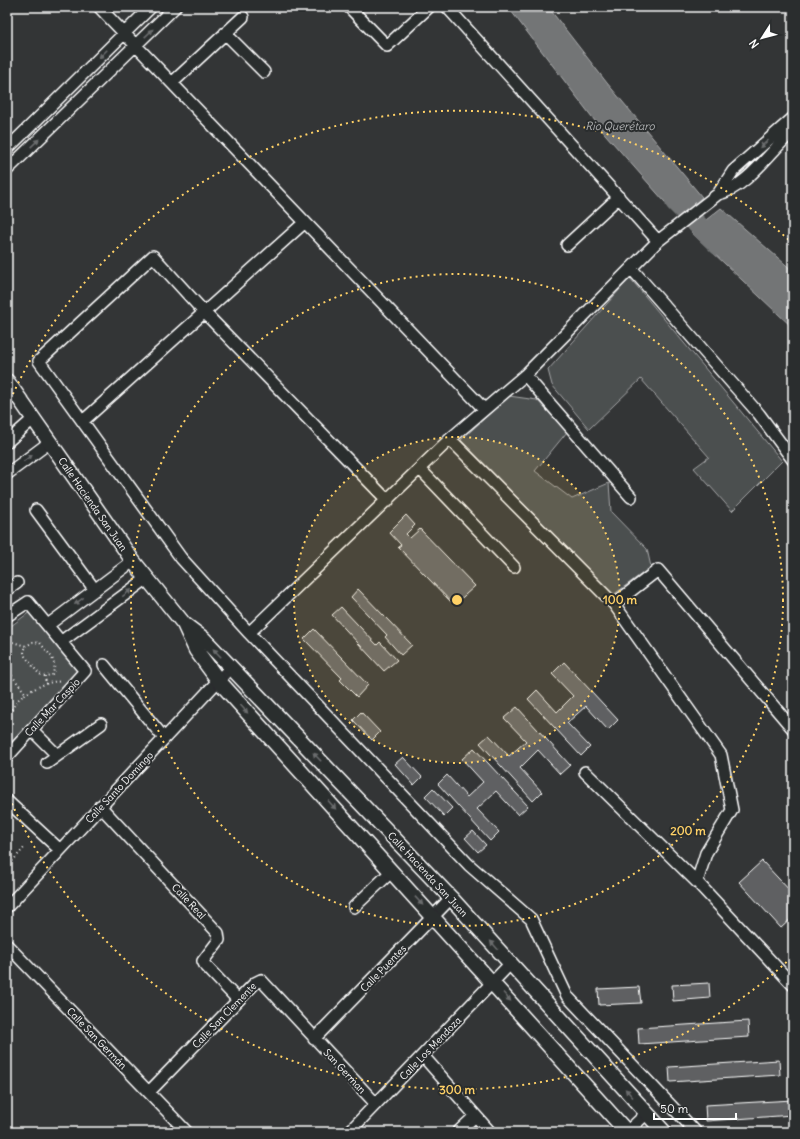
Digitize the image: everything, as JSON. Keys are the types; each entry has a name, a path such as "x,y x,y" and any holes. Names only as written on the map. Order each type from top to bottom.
{"main road":[{"name":"Calle Hacienda San Juan","path":"7,381 133,561 184,624 204,639 451,898 664,1132"},
{"name":"Calle Hacienda San Juan","path":"184,624 196,650 218,680 493,982 627,1132"}],"street":[{"path":"99,7 484,409"},
{"path":"7,149 151,7"},
{"path":"7,170 175,7"},
{"path":"349,7 387,46 429,7"},
{"path":"447,7 658,241"},
{"path":"172,83 243,17"},
{"path":"225,33 264,72"},
{"path":"727,187 733,171 793,118"},
{"path":"249,633 388,501 450,439 525,375 658,241 727,187 743,182 793,130"},
{"path":"567,245 619,197"},
{"path":"83,421 305,222"},
{"path":"388,501 204,312 153,256 39,361 181,558 249,633 468,866 531,919 567,996 696,1132"},
{"path":"631,268 759,414 793,460"},
{"path":"525,375 631,497"},
{"path":"7,442 33,420"},
{"path":"450,439 614,604 722,755 732,810 706,853 698,882"},
{"path":"7,474 50,442"},
{"path":"420,469 514,567"},
{"path":"36,510 95,590"},
{"path":"48,625 133,561"},
{"path":"614,604 658,570 793,729"},
{"path":"62,641 146,578"},
{"path":"7,590 18,583"},
{"name":"Calle Mar Caspio","path":"7,756 86,671 28,602 10,614"},
{"path":"104,665 164,738"},
{"name":"Calle Santo Domingo","path":"7,907 231,667"},
{"path":"47,763 101,724"},
{"path":"32,730 58,755"},
{"path":"585,772 698,882 793,985"},
{"path":"7,801 60,850"},
{"name":"Calle Real","path":"100,806 218,933 219,940 203,961 238,1000"},
{"path":"354,907 392,871"},
{"name":"Calle Puentes","path":"314,1039 451,898"},
{"name":"Calle San Germán","path":"7,945 187,1132"},
{"name":"Calle Los Mendoza","path":"349,1132 511,963"},
{"name":"Calle San Clemente","path":"149,1092 257,981 263,981 314,1039"},
{"name":"San German","path":"314,1039 376,1104"},
{"path":"423,1056 490,1132"},
{"path":"627,1132 647,1113"},
{"path":"458,1132 475,1116"}],"path":[{"path":"7,644 9,641 10,614"},
{"path":"9,641 26,646"},
{"path":"33,642 40,643 55,662 55,668 52,675 45,676 39,674 25,656 24,652 26,646 33,642"},
{"path":"7,669 26,694"},
{"path":"45,676 46,684"},
{"path":"7,716 18,700 36,687 57,681 73,686"},
{"path":"7,867 25,847"}],"shaded area":[{"path":"630,278 782,461 732,511 694,468 709,457 641,379 589,429 552,385 548,370"},
{"path":"509,396 537,400 567,432 535,471 572,499 609,483 611,512 647,549 651,567 613,595 461,440"},
{"path":"31,611 78,671 7,747 7,629"}],"water":[{"name":"Rio Querétaro","path":"508,7 548,7 607,83 702,197 679,218 605,134"},
{"path":"721,208 793,271 793,328 691,232"}],"building":[{"path":"406,515 415,525 406,534 410,538 420,529 475,586 454,605 398,547 401,545 389,532"},
{"path":"358,589 412,645 401,655 385,637 387,635 351,597"},
{"path":"341,607 377,645 380,642 397,660 384,671 332,615"},
{"path":"314,629 368,685 357,697 340,680 342,678 304,639"},
{"path":"564,662 618,720 608,730 586,706 567,723 590,747 581,756 528,699 537,690 557,712 573,696 552,674"},
{"path":"517,707 570,765 560,774 538,750 520,768 542,792 533,801 480,743 489,735 509,756 526,741 504,718"},
{"path":"361,712 380,732 372,740 353,720"},
{"path":"474,748 528,806 518,815 496,791 477,809 499,832 490,841 438,784 447,775 467,797 483,782 462,759"},
{"path":"403,757 422,777 414,785 395,764"},
{"path":"433,788 452,808 444,816 425,796"},
{"path":"473,831 486,845 478,852 465,838"},
{"path":"762,861 793,894 793,917 781,928 739,882"},
{"path":"709,983 710,998 673,1001 672,985"},
{"path":"639,987 641,1003 599,1005 598,989"},
{"path":"748,1021 749,1037 639,1044 638,1028"},
{"path":"779,1060 780,1075 670,1082 669,1067"},
{"path":"793,1100 793,1115 706,1121 705,1105"}],"waterway":[{"path":"675,202 719,246"}]}
